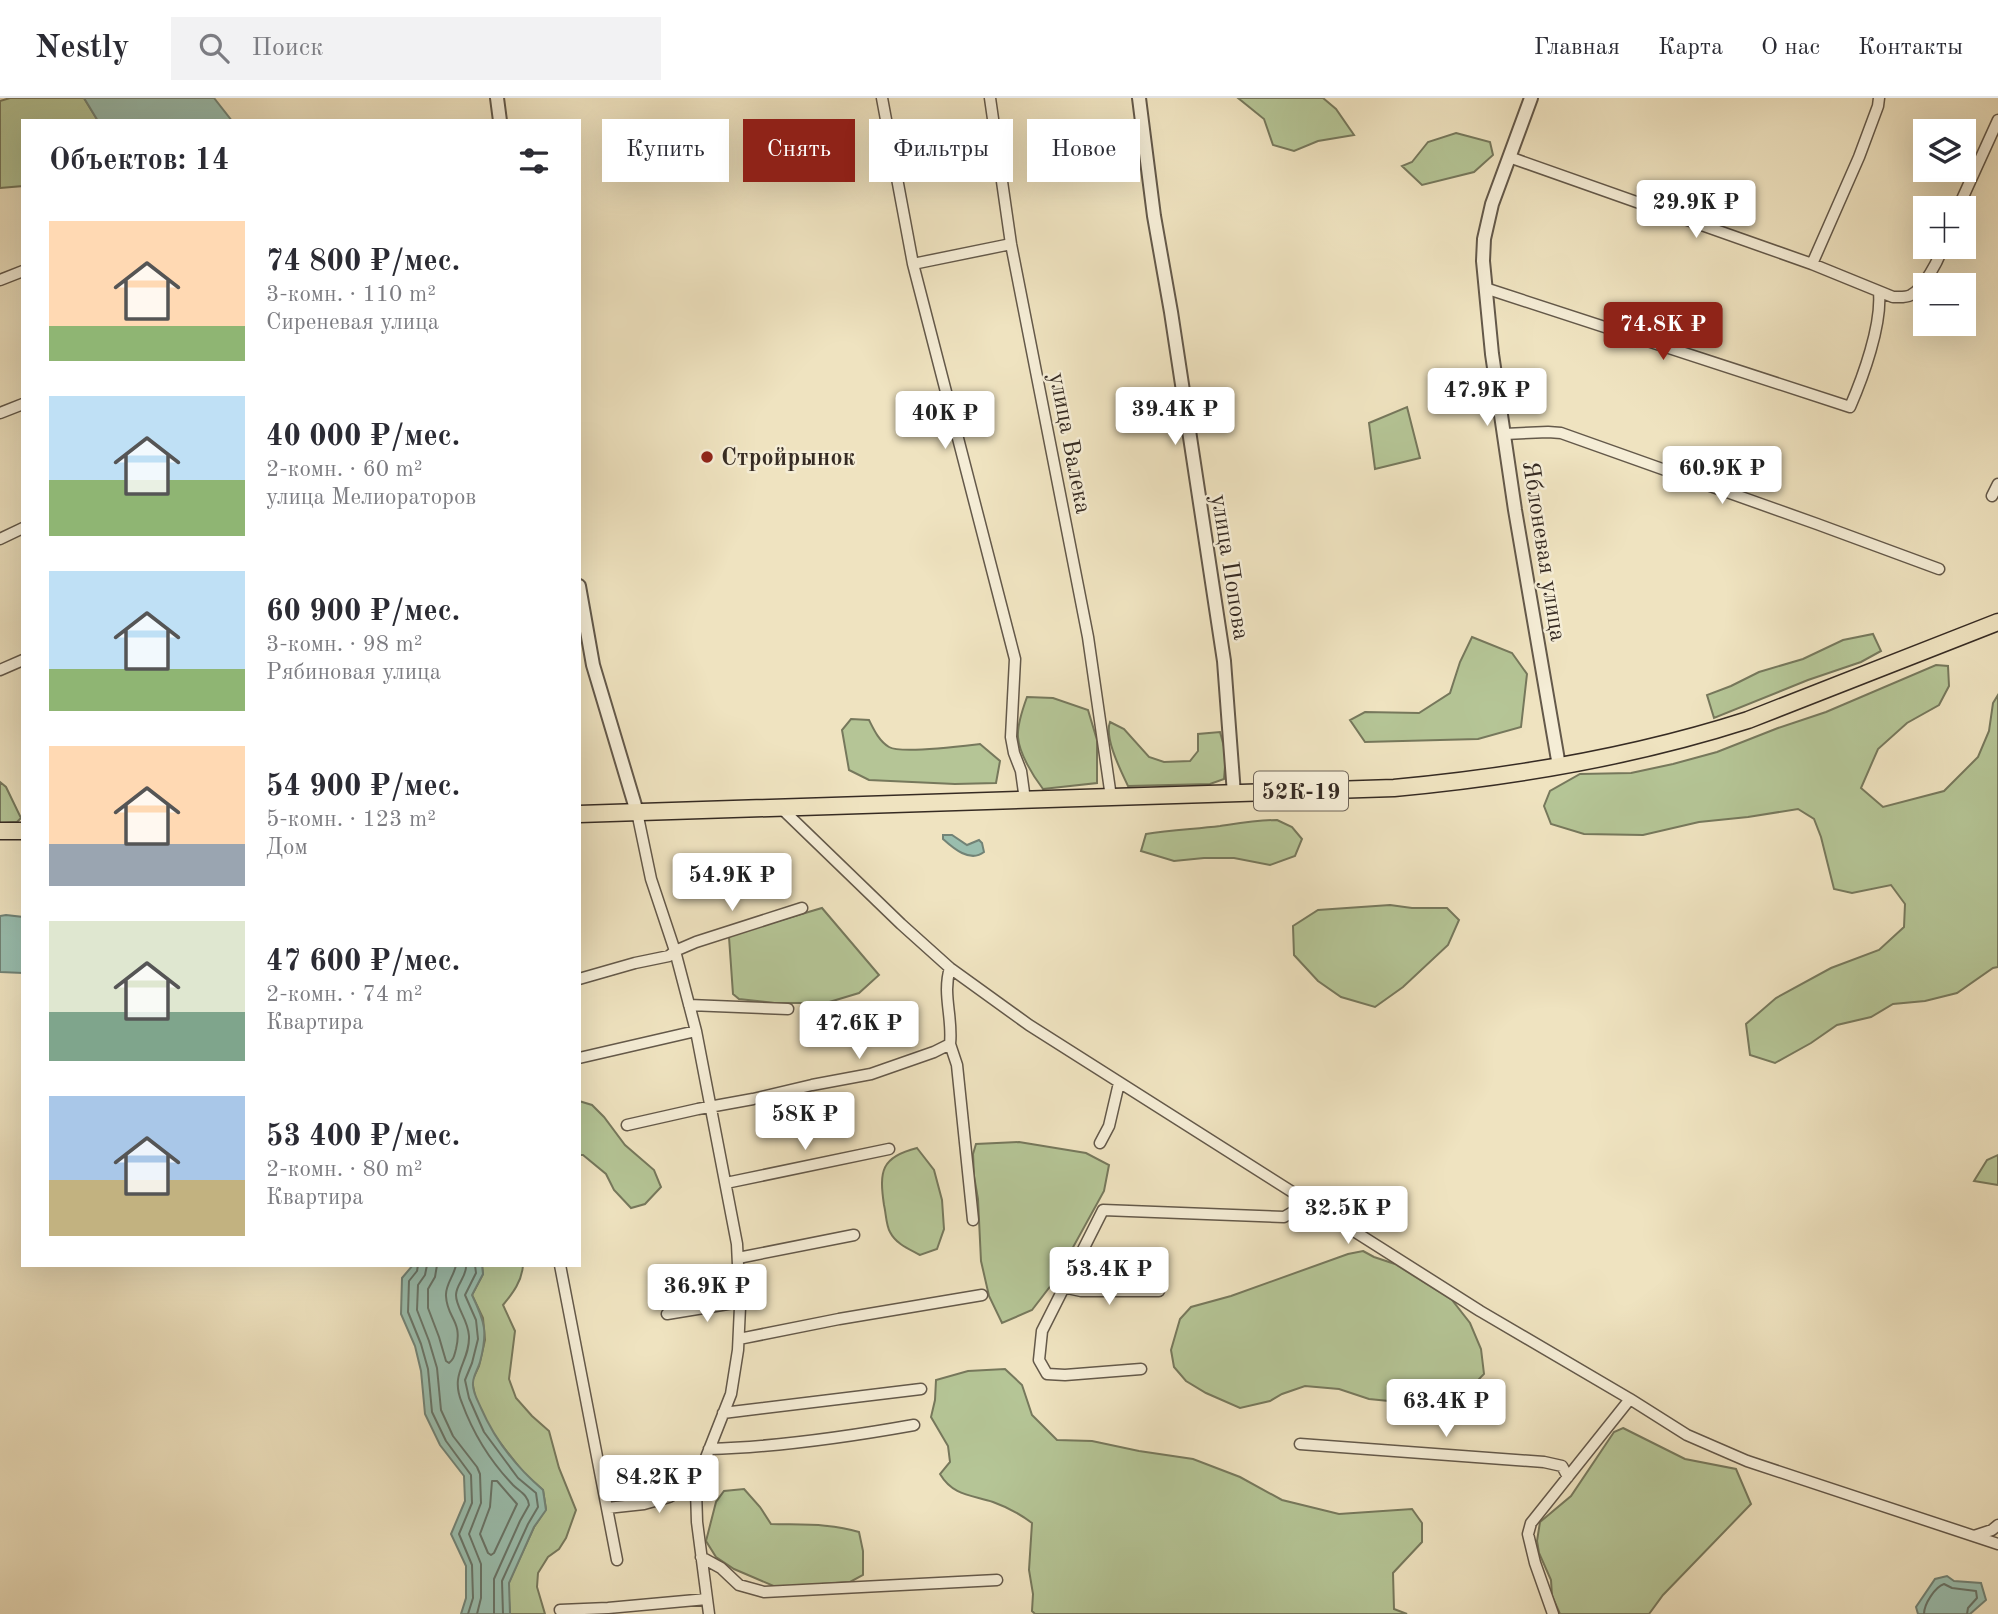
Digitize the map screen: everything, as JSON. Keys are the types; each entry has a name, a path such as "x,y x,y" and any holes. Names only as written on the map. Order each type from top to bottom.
{"main road":[{"name":"52К-19","path":"581,814 1234,793 1420,785 1504,775 1678,741 1748,720 1998,622"},
{"path":"0,831 21,831"}],"street":[{"path":"497,98 500,119"},
{"path":"882,98 913,264 1014,659 1011,737 1021,771 1025,800"},
{"name":"улица Валека","path":"990,98 1011,244 1088,637 1111,797"},
{"name":"улица Попова","path":"1139,98 1154,216 1224,661 1234,793"},
{"name":"Яблоневая улица","path":"1531,98 1487,220 1483,261 1492,354 1515,510 1559,766"},
{"path":"1812,264 1859,157 1879,98"},
{"path":"1963,196 1998,120"},
{"path":"1508,157 1812,264 1893,297 1913,294 1921,287 1936,259"},
{"path":"913,264 1011,244"},
{"path":"0,280 21,272"},
{"path":"1485,288 1850,407 1880,312 1879,292"},
{"path":"0,413 21,405"},
{"path":"1505,434 1561,433 1939,569"},
{"path":"1993,496 1998,484"},
{"path":"0,538 21,529"},
{"path":"581,597 593,665 637,812 651,880 675,951 696,1031 737,1244 739,1339 731,1394 709,1448 696,1490 709,1614"},
{"path":"0,670 21,661"},
{"path":"781,808 950,968 1029,1025 1480,1311 1688,1435 1728,1453 1998,1544"},
{"path":"581,978 669,956 675,951 742,926 802,908"},
{"path":"950,968 945,982 950,1044 957,1065 973,1220"},
{"path":"689,1005 788,1009"},
{"path":"581,1058 696,1031"},
{"path":"627,1125 871,1074 950,1044"},
{"path":"1100,1143 1109,1126 1119,1083"},
{"path":"726,1183 889,1149"},
{"path":"1141,1369 1047,1374 1039,1360 1042,1331 1103,1210 1284,1217 1296,1210 1300,1198"},
{"path":"738,1258 855,1236"},
{"path":"560,1267 617,1560"},
{"path":"1063,1287 1081,1291 1159,1291"},
{"path":"739,1339 982,1295"},
{"path":"667,1314 740,1302"},
{"path":"723,1413 921,1389"},
{"path":"1553,1614 1535,1563 1528,1534 1531,1523 1630,1399"},
{"path":"709,1448 751,1447 914,1425"},
{"path":"1300,1444 1544,1462 1562,1466 1568,1477"},
{"path":"607,1508 644,1504 669,1497 698,1481"},
{"path":"1973,1536 1992,1530 1998,1525"},
{"path":"701,1557 721,1568 739,1585 764,1592 997,1580"},
{"path":"560,1610 706,1599"}],"shaded area":[{"path":"10,98 84,98 97,119 21,119 21,186 0,188 0,101"},
{"path":"1238,98 1323,98 1336,109 1354,135 1318,141 1294,151 1273,145 1264,119"},
{"path":"1456,133 1490,142 1493,155 1474,172 1422,185 1402,166 1412,162 1428,142"},
{"path":"1407,407 1420,458 1375,469 1369,423"},
{"path":"1873,634 1881,651 1861,662 1714,718 1707,695 1759,672 1803,659 1843,640"},
{"path":"1472,637 1512,653 1527,674 1521,727 1478,739 1365,742 1350,720 1365,712 1419,713 1450,693"},
{"path":"1936,665 1948,666 1949,686 1939,705 1907,723 1878,749 1861,788 1883,807 1944,791 1978,757 1989,731 1993,703 1998,695 1998,967 1957,993 1925,1001 1893,1004 1871,1017 1837,1025 1775,1063 1750,1055 1746,1024 1776,998 1831,968 1879,950 1904,927 1905,904 1891,885 1852,893 1834,889 1814,819 1798,809 1699,822 1643,835 1584,834 1551,824 1544,806 1550,791 1580,774 1631,773 1717,752 1826,712"},
{"path":"1027,697 1053,698 1088,710 1097,740 1097,783 1043,789 1027,764 1019,743 1018,727"},
{"path":"851,719 869,720 882,742 896,749 933,749 980,744 1000,761 996,783 869,780 849,770 842,730"},
{"path":"1110,722 1124,729 1149,757 1164,762 1190,761 1198,751 1198,734 1220,732 1226,754 1224,779 1210,784 1128,786 1111,745"},
{"path":"0,782 6,787 21,818 17,822 0,823"},
{"path":"1277,820 1292,827 1302,839 1295,856 1270,865 1234,858 1174,861 1141,851 1146,834"},
{"path":"1390,905 1447,908 1459,920 1448,945 1403,987 1375,1007 1341,997 1318,981 1294,955 1293,926 1318,910"},
{"path":"822,908 879,975 859,993 826,1003 774,1003 739,999 733,994 729,937"},
{"path":"581,1102 592,1105 625,1145 654,1170 661,1187 645,1204 631,1208 614,1190 606,1174 583,1155"},
{"path":"1019,1142 1086,1153 1109,1165 1104,1191 1055,1280 1032,1310 1002,1323 989,1296 981,1261 973,1154 976,1144"},
{"path":"917,1148 934,1170 942,1200 944,1229 937,1249 920,1255 899,1243 890,1232 882,1183 889,1161"},
{"path":"1998,1155 1998,1185 1974,1181 1987,1160"},
{"path":"1363,1251 1395,1264 1452,1300 1470,1323 1481,1349 1484,1374 1448,1411 1419,1404 1369,1399 1339,1389 1305,1386 1270,1401 1240,1408 1186,1381 1174,1367 1171,1350 1180,1319 1191,1307"},
{"path":"482,1267 523,1267 519,1282 503,1305 515,1331 509,1379 516,1398 549,1431 559,1468 576,1510 566,1538 559,1549 548,1557 538,1573 537,1587 545,1614 510,1614 508,1584 534,1527 546,1509 543,1490 524,1473 490,1429 475,1396 472,1381 479,1366 485,1340 483,1318 472,1295 483,1274"},
{"path":"1005,1369 1022,1385 1032,1415 1057,1440 1092,1441 1193,1459 1240,1477 1282,1500 1339,1514 1412,1509 1422,1523 1422,1542 1393,1573 1394,1609 1407,1614 1035,1614 1032,1611 1033,1594 1029,1570 1032,1523 1003,1506 957,1491 945,1481 940,1474 950,1462 948,1446 931,1417 936,1380 968,1371"},
{"path":"1623,1428 1685,1459 1736,1469 1751,1504 1663,1595 1649,1614 1560,1614 1552,1596 1551,1580 1539,1553 1537,1541 1540,1522 1571,1496 1614,1432"},
{"path":"744,1489 771,1524 826,1526 859,1532 863,1551 863,1575 850,1582 776,1587 734,1569 716,1557 706,1541 716,1502 724,1491"}],"water":[{"path":"84,98 214,98 230,119 97,119"},
{"path":"943,835 952,835 967,845 979,840 984,852 973,856 962,853 943,839"},
{"path":"0,916 21,917 21,973 0,972"},
{"path":"411,1267 482,1267 483,1274 472,1295 480,1313 484,1335 473,1389 500,1442 515,1462 543,1490 546,1510 534,1527 509,1583 510,1614 461,1614 466,1598 466,1566 451,1534 465,1501 464,1476 440,1445 425,1414 421,1371 415,1346 401,1314 402,1278"},
{"path":"1947,1576 1954,1581 1981,1583 1986,1600 1970,1614 1918,1614 1916,1607 1935,1579"}],"place":[{"name":"Стройрынок","path":"707,457"}]}
